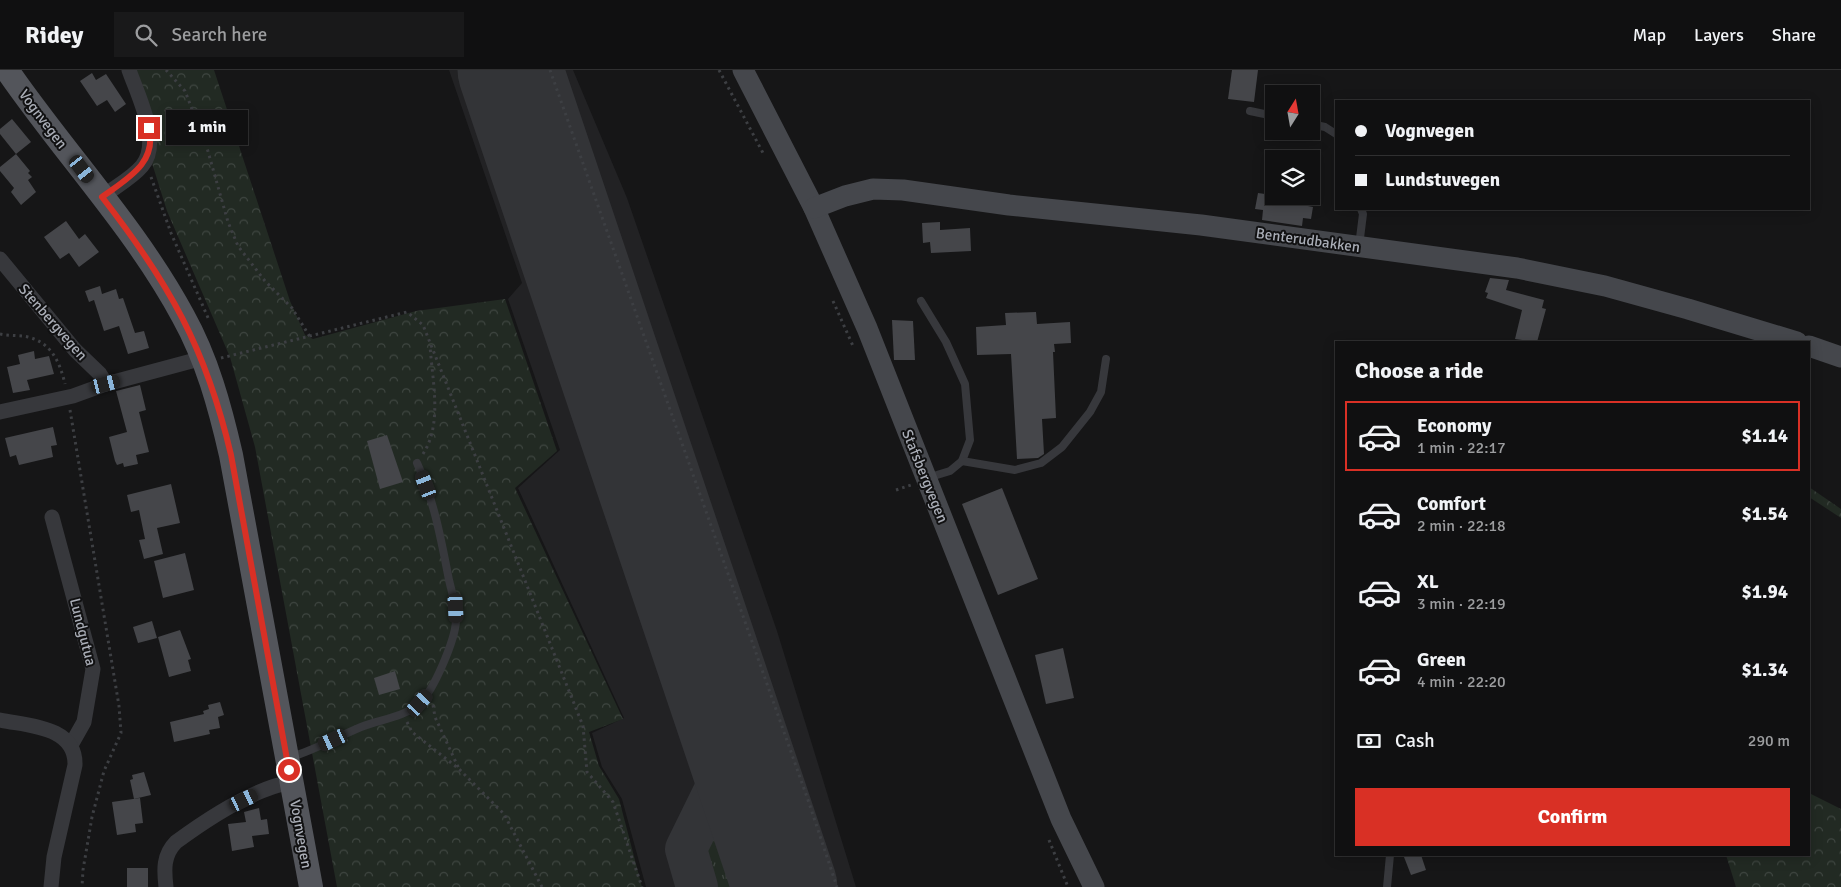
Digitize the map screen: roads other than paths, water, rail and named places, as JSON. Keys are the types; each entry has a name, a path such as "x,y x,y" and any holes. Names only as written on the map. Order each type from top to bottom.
{"main road":[{"name":"Vognvegen","path":"7,70 139,244 213,358 310,887"},
{"name":"Stafsbergvegen","path":"743,70 814,208 867,328 914,483 1061,819 1094,887"},
{"name":"Benterudbakken","path":"814,208 845,196 873,189 903,190 1009,205 1201,225 1558,275 1688,308 1794,341"},
{"path":"1810,346 1841,357"}],"street":[{"path":"102,197 137,171 147,159 150,148 149,128 130,70"},
{"name":"Stenbergvegen","path":"0,259 75,350 100,374 106,384"},
{"path":"0,412 67,397 106,384 213,358"},
{"name":"Lundgutua","path":"52,517 93,669 84,722 71,745"},
{"path":"0,720 52,732 63,737 71,745 75,764 54,857 51,887"},
{"name":"Vognvegen","path":"166,887 166,857 176,842 244,800 276,785 292,782"}],"lane":[{"path":"1250,111 1265,114"},
{"path":"1320,126 1335,133"},
{"path":"1358,248 1363,210"},
{"path":"914,483 950,471 962,461 970,440 965,384 946,342 921,301"},
{"path":"962,461 1014,470 1041,463 1062,447 1090,412 1101,392 1106,359"},
{"path":"287,759 305,753 361,727 404,714 420,703 429,693 454,632 456,608 431,498 417,463"},
{"path":"1387,887 1390,856"}]}
